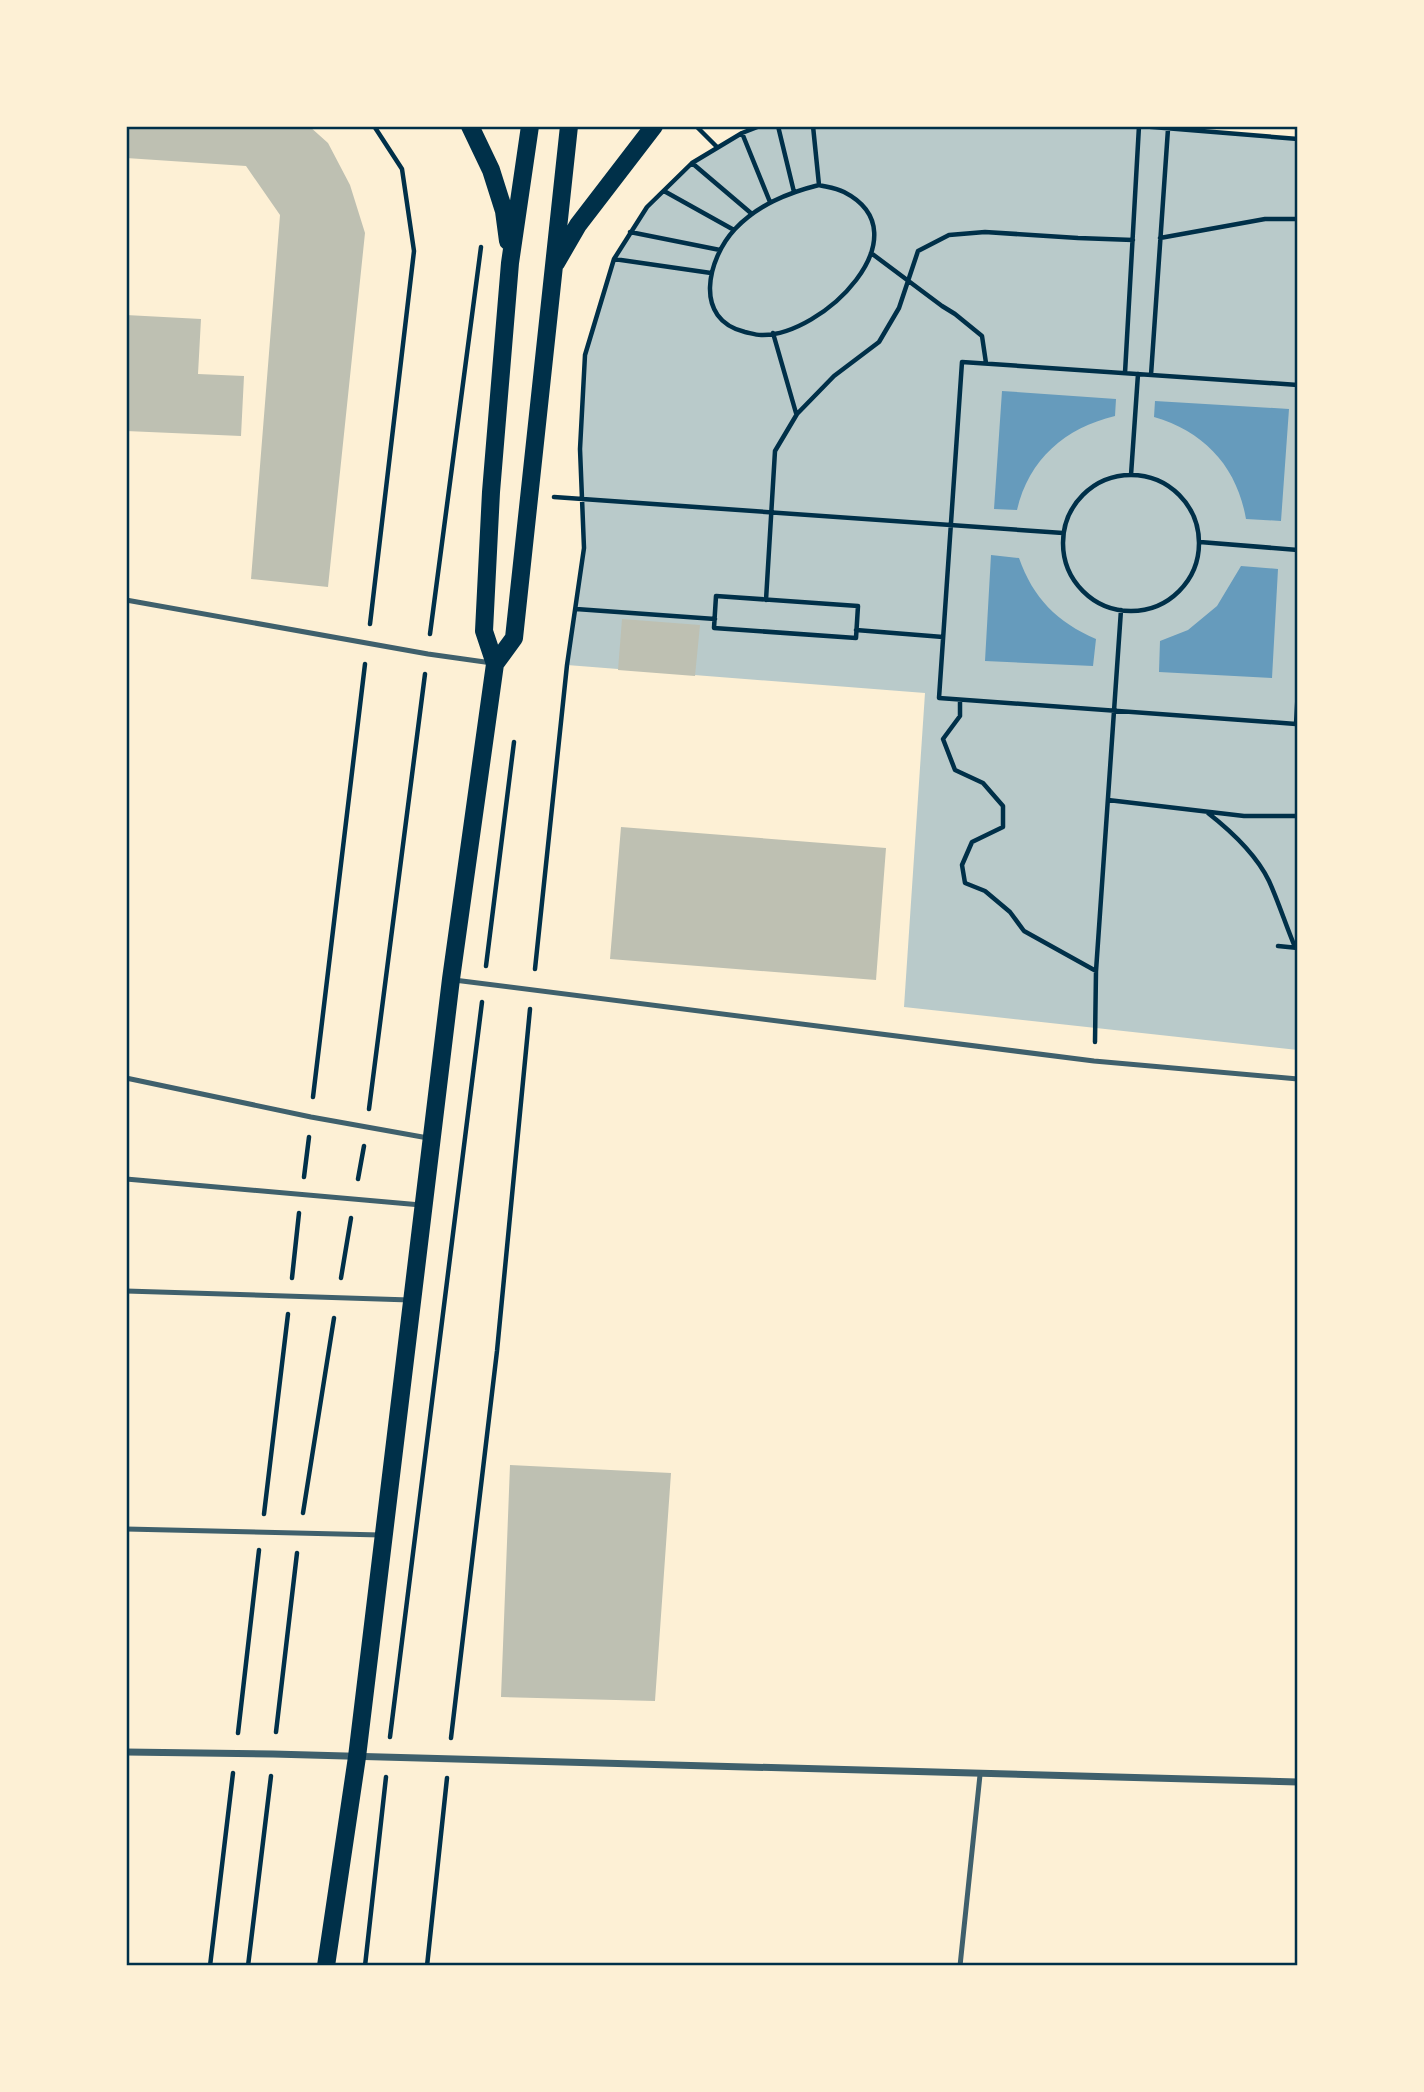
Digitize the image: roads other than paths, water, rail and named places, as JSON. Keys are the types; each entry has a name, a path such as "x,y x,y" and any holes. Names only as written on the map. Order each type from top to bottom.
{"main road":[{"path":"470,126 498,190 510,263"},
{"path":"326,1966 357,1757 451,979 495,664 484,631 491,492 510,263 530,126"},
{"path":"495,664 514,638 569,126"},
{"path":"553,269 578,225 654,126"}],"street":[{"path":"126,1752 1298,1783"}],"lane":[{"path":"126,600 495,664"},
{"path":"451,979 1094,1061 1298,1079"},
{"path":"126,1078 311,1117 433,1139"},
{"path":"126,1179 425,1206"},
{"path":"126,1291 413,1300"},
{"path":"126,1529 384,1535"},
{"path":"960,1966 980,1775"}],"water":[{"path":"1002,391 1116,399 1115,416 1097,421 1065,438 1040,461 1030,475 1017,510 994,509"},
{"path":"1155,401 1289,409 1281,521 1246,519 1235,483 1216,454 1189,432 1154,417"},
{"path":"991,555 1019,558 1031,585 1048,607 1069,625 1096,639 1093,666 985,661"},
{"path":"1241,566 1278,569 1272,678 1159,672 1160,641 1188,630 1217,606"}]}
